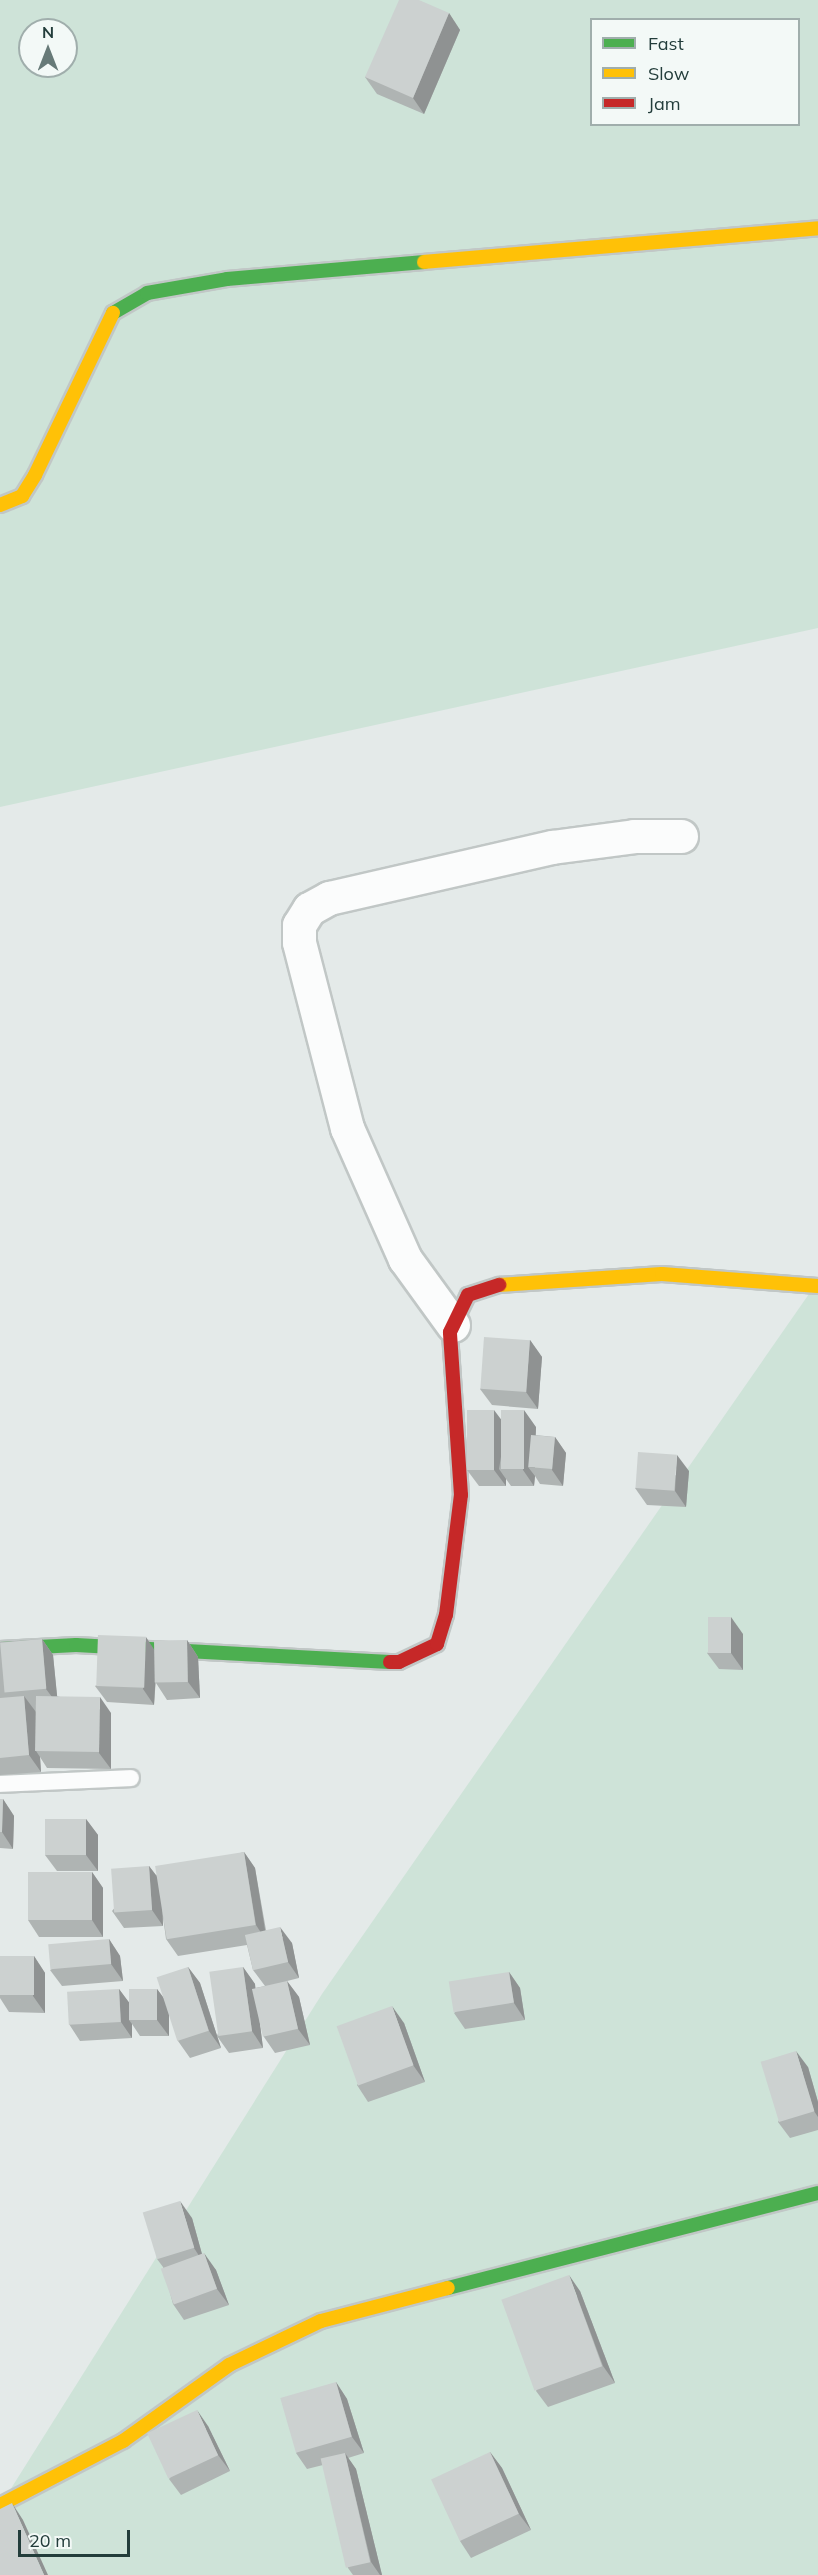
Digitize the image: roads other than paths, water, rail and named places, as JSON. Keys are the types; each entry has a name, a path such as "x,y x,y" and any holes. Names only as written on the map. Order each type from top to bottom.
{"street":[{"path":"0,505 22,496 35,475 110,315 147,293 227,279 818,228"},
{"path":"453,1325 405,1259 347,1128 299,942 299,925 309,909 329,898 363,890 552,847 634,836 681,836"},
{"path":"0,1649 76,1645 399,1662 437,1644 446,1615 461,1495 450,1332 468,1295 508,1282 662,1274 818,1286"},
{"path":"0,2505 123,2441 229,2365 321,2321 818,2193"}],"lane":[{"path":"0,1784 130,1778"}]}
